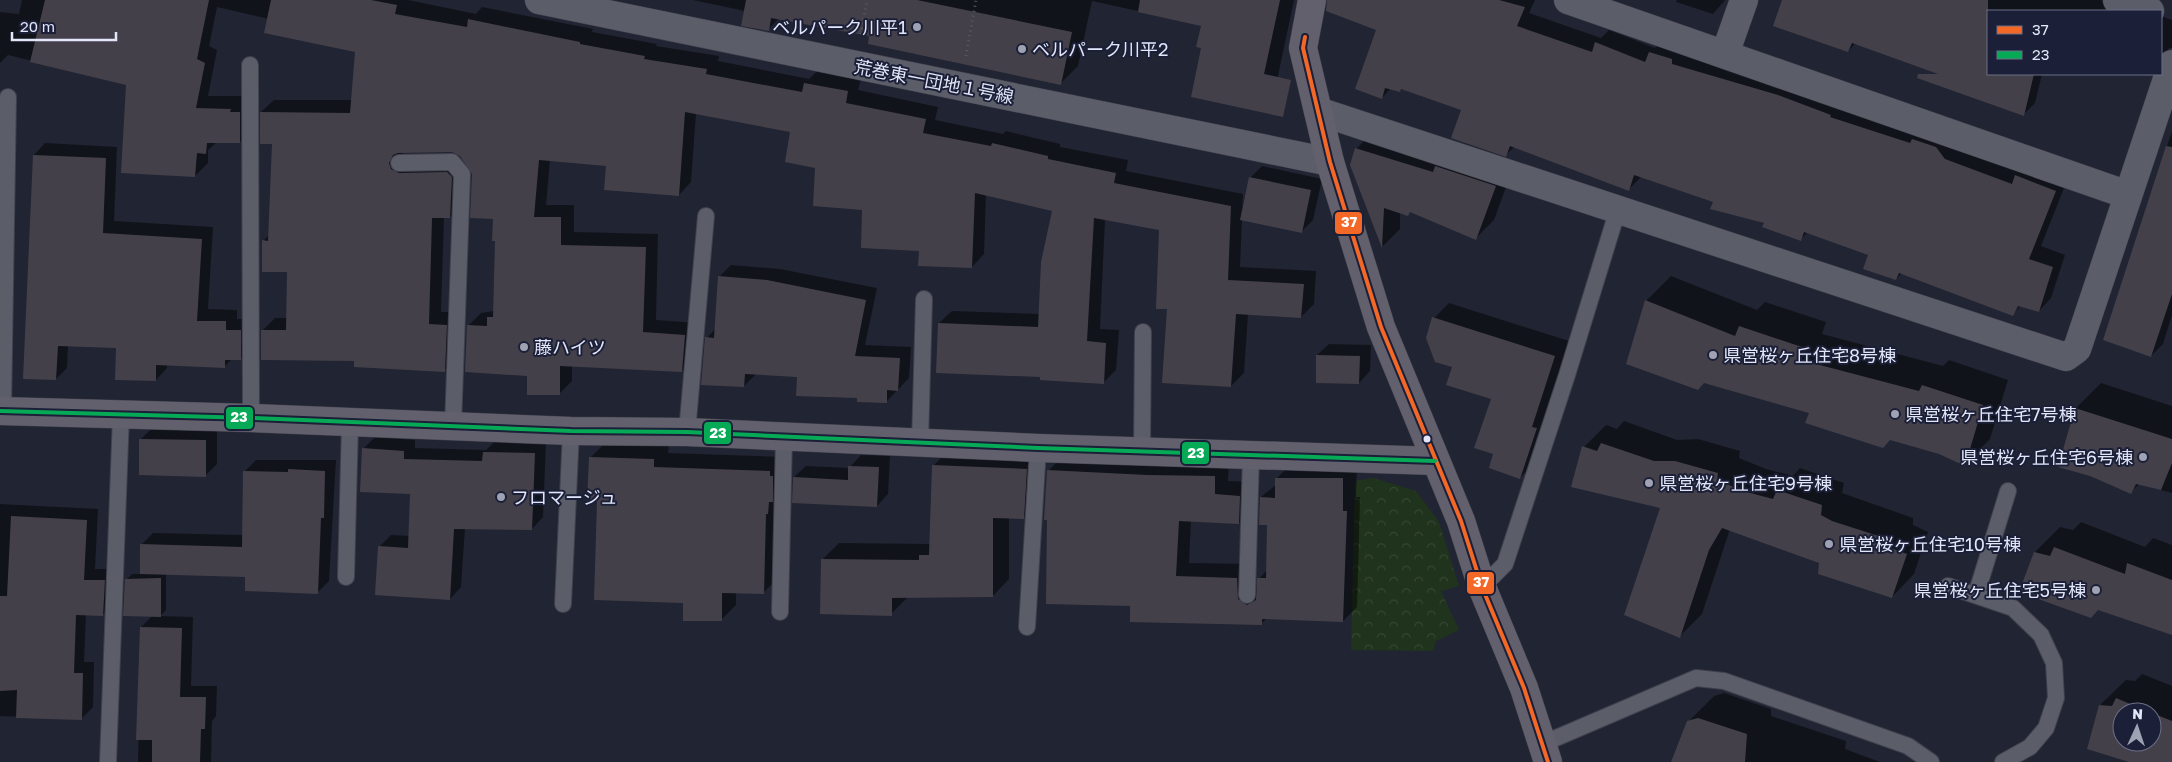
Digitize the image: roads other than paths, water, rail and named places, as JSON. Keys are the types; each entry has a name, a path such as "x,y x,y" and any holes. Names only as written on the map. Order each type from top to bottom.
{"street":[{"name":"荒巻東一団地１号線","path":"538,0 1330,162"},
{"path":"1312,0 1303,48 1330,162 1381,327 1461,521 1482,587 1524,688 1545,753"},
{"path":"1568,0 2128,195"},
{"path":"1725,54 1744,0"},
{"path":"2117,0 2147,10"},
{"path":"1318,111 2066,357 2077,349 2172,64"},
{"path":"2,411 251,418 571,432 687,432 784,438 1038,448 1435,461"}],"lane":[{"path":"250,65 251,418"},
{"path":"2,411 8,97"},
{"path":"399,163 452,162 462,174 453,427"},
{"path":"1482,587 1505,564 1567,375 1618,209"},
{"path":"687,432 706,216"},
{"path":"920,443 924,299"},
{"path":"1142,450 1144,332"},
{"path":"108,762 121,415"},
{"path":"346,577 350,423"},
{"path":"563,604 571,432"},
{"path":"780,612 784,438"},
{"path":"1027,627 1038,448"},
{"path":"1247,595 1251,454"},
{"path":"1976,595 2008,491"},
{"path":"1948,586 2013,608 2041,635 2054,663 2056,698 2046,728 2030,747 2002,762"},
{"path":"1545,753 1696,678 1724,681 1899,743 1931,762"}],"place":[{"name":"ベルパーク川平1","path":"917,27"},
{"name":"ベルパーク川平2","path":"1022,49"},
{"name":"藤ハイツ","path":"524,347"},
{"name":"県営桜ヶ丘住宅8号棟","path":"1713,355"},
{"name":"県営桜ヶ丘住宅7号棟","path":"1895,414"},
{"name":"県営桜ヶ丘住宅6号棟","path":"2143,457"},
{"name":"県営桜ヶ丘住宅9号棟","path":"1649,483"},
{"name":"フロマージュ","path":"501,497"},
{"name":"県営桜ヶ丘住宅10号棟","path":"1829,544"},
{"name":"県営桜ヶ丘住宅5号棟","path":"2096,590"}]}
